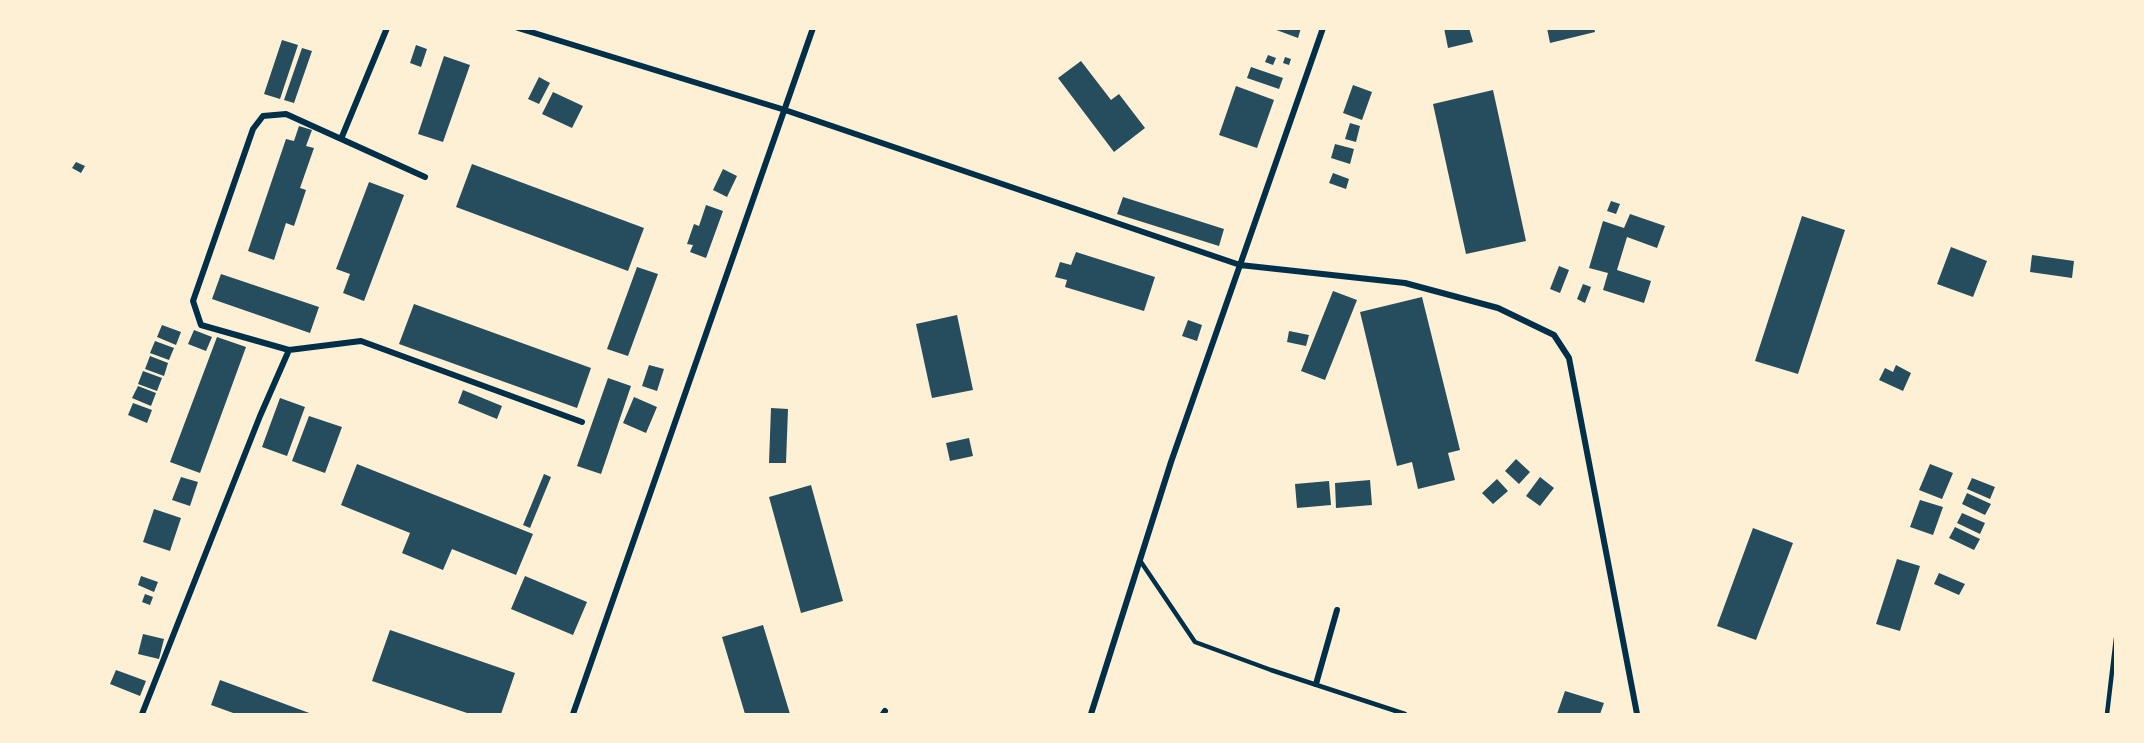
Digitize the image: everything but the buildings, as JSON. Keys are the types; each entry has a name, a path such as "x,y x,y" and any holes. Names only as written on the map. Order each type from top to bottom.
{"street":[{"path":"341,139 387,28"},
{"path":"518,28 785,110 1240,265 1405,283 1498,308 1554,334 1569,358 1637,714"},
{"path":"573,714 813,28"},
{"path":"1091,714 1171,462 1323,28"},
{"path":"424,177 286,114 263,116 253,129 193,301 201,325 288,350 361,340 582,422"},
{"path":"142,714 288,350"},
{"path":"1316,684 1337,610"}],"lane":[{"path":"1141,562 1195,642 1406,714"},
{"path":"2107,714 2115,638"}]}
